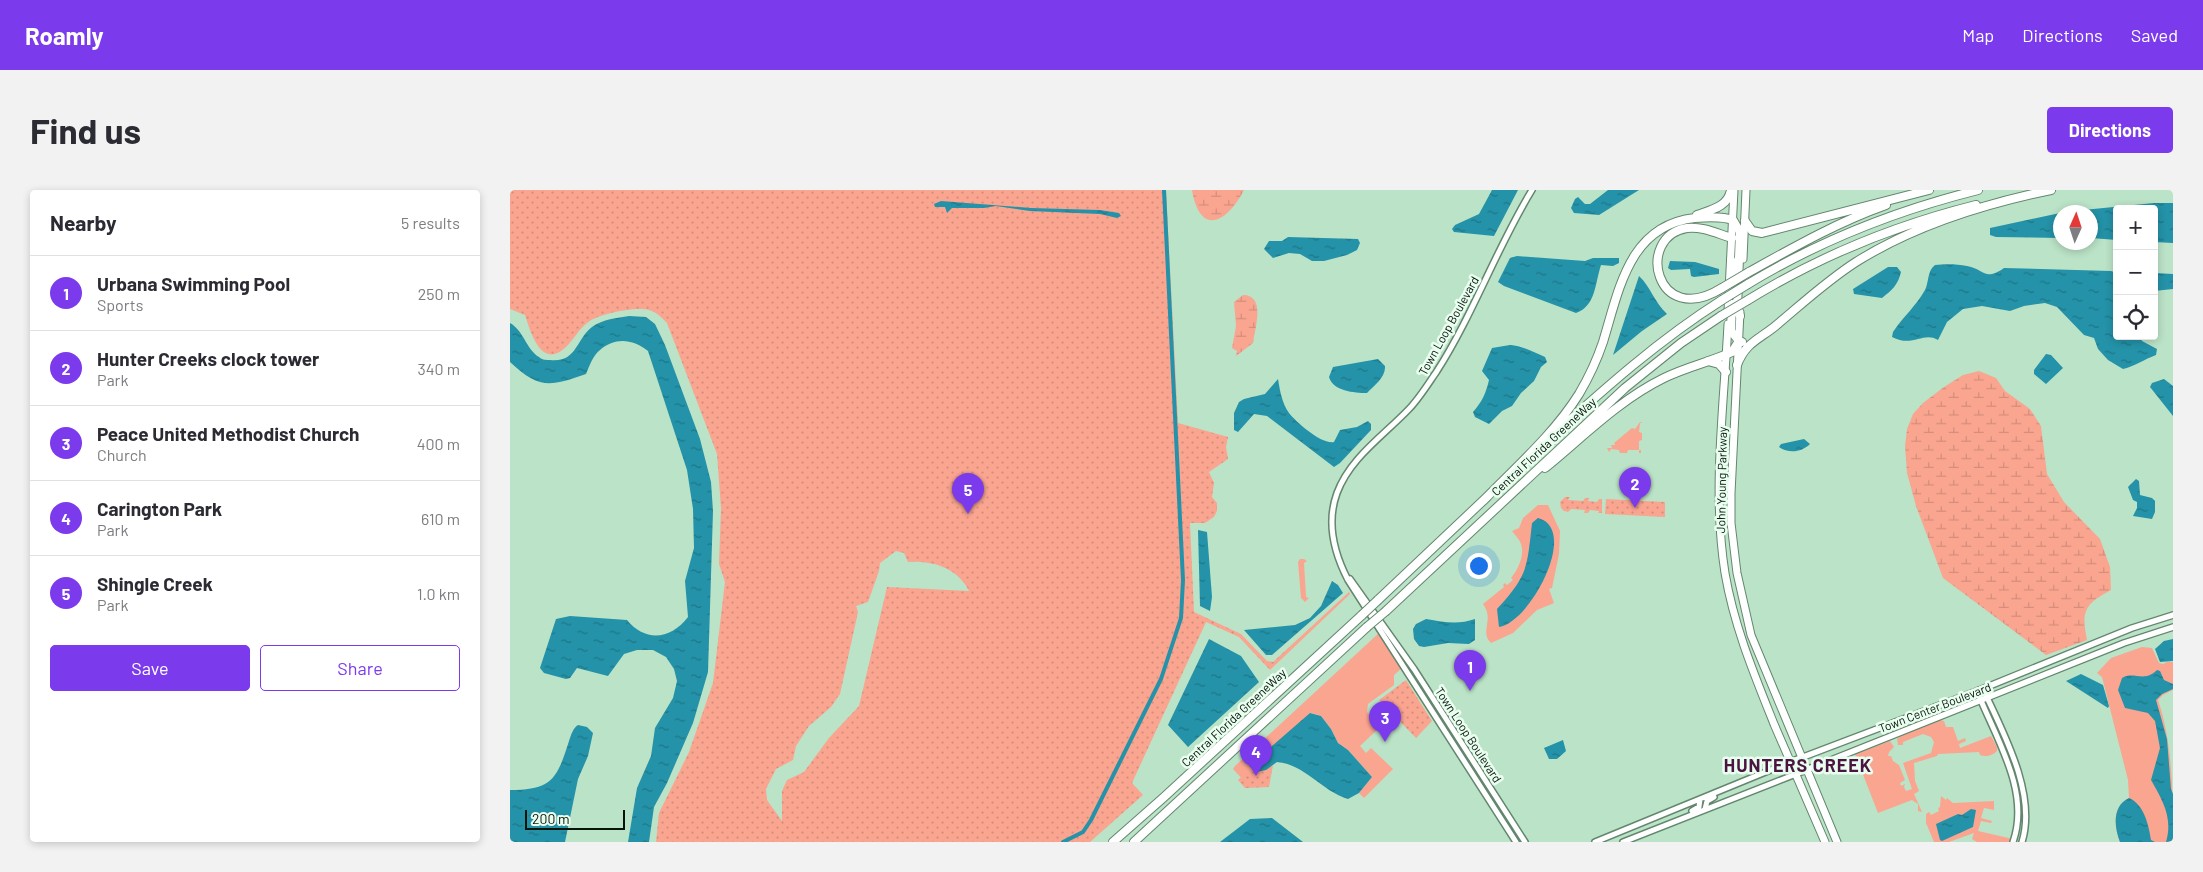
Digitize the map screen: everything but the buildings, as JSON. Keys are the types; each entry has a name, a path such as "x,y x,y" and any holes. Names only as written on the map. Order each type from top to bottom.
{"highway":[{"path":"1483,501 1551,431 1579,394 1599,352 1625,271 1633,257 1646,241 1659,230 1721,206 1732,190"},
{"name":"John Young Parkway","path":"1732,190 1733,220 1720,497 1721,538 1725,575 1734,618 1745,652 1824,842"},
{"name":"John Young Parkway","path":"1746,190 1731,510 1737,573 1751,635 1837,842"},
{"path":"1745,221 1752,230 1762,232 1929,190"},
{"name":"Central Florida GreeneWay","path":"1113,842 1362,615 1623,372 1673,333 1722,300 1792,259 1858,229 1910,210 1978,190"},
{"name":"Central Florida GreeneWay","path":"1134,842 1386,611 1492,510 1639,376 1681,343 1721,316 1814,263 1880,235 1957,210 2044,190"},
{"path":"1737,366 1744,350 1752,342 1777,325 1831,280 1888,244 1946,219 2001,202 2051,190"},
{"path":"1732,238 1699,228 1682,229 1665,242 1657,260 1658,272 1663,284 1680,298 1700,299 1828,229 1860,214 1919,192"},
{"path":"1686,219 1704,217 1733,220 1740,232 1736,308 1740,316"},
{"path":"1731,260 1734,271 1731,331 1739,341 1752,342"},
{"path":"1492,510 1624,403 1664,378 1732,352 1739,341"},
{"path":"1706,361 1720,364 1726,372"}],"main road":[{"name":"Town Center Boulevard","path":"1790,762 1980,690 2132,628 2173,615"},
{"name":"Town Center Boulevard","path":"1796,774 2124,644 2173,627"}],"street":[{"name":"Town Loop Boulevard","path":"1516,842 1398,661 1341,566 1334,543 1332,523 1334,502 1343,480 1356,461 1408,410 1438,370 1532,190"},
{"name":"Town Loop Boulevard","path":"1341,566 1414,669 1525,842"},
{"path":"1980,690 1988,699 2021,780 2026,809 2025,832 2022,842"},
{"path":"1980,690 1981,702 2007,762 2019,806 2013,842"},
{"name":"Town Center Boulevard","path":"1596,842 1790,762"},
{"name":"Town Center Boulevard","path":"1623,842 1796,774"},
{"name":"Town Center Boulevard","path":"1704,809 1707,801 1734,789 1739,784"},
{"name":"Town Center Boulevard","path":"1663,826 1671,820 1699,807 1700,800"}],"green space":[{"path":"510,190 1166,190 1178,423 1228,437 1226,447 1228,459 1209,472 1214,483 1212,497 1217,503 1217,511 1214,517 1205,523 1190,523 1194,612 1241,634 1267,661 1273,662 1349,592 1350,594 1270,670 1239,637 1206,622 1132,783 1143,795 1090,842 656,842 659,813 689,752 713,683 725,582 719,564 721,508 717,454 667,323 657,314 649,310 635,309 599,317 584,325 567,346 558,353 551,354 544,352 534,340 525,315 510,309","holes":["896,551 904,553 908,562 926,562 951,571 958,576 969,591 887,587 859,706 829,738 804,772 787,780 782,791 782,821 767,800 766,789 776,769 793,760 796,746 809,726 831,707 840,694 858,612 856,606 868,602 880,563"]},
{"path":"1192,190 1244,190 1230,211 1215,220 1207,219 1201,214 1196,205"},
{"path":"1243,295 1250,296 1255,300 1257,321 1253,343 1236,356 1237,351 1232,348 1236,326 1234,302"},
{"path":"1979,371 1996,378 2005,391 2030,409 2041,426 2047,474 2064,502 2100,539 2110,567 2111,590 2090,604 2085,615 2087,640 2046,655 1943,578 1916,506 1907,473 1905,446 1907,429 1913,414 1923,403 1944,387 1963,375"},
{"path":"1640,422 1643,423 1640,423 1639,432 1642,433 1642,440 1639,441 1639,450 1628,450 1627,453 1620,453 1619,450 1611,449 1609,452 1607,448 1612,448 1611,445 1615,445 1614,443 1632,428 1635,429"},
{"path":"1565,497 1570,497 1568,500 1583,501 1585,498 1589,498 1588,501 1597,502 1599,499 1602,499 1602,513 1590,510 1588,513 1584,513 1585,510 1571,509 1568,512 1564,511 1561,508 1560,502"},
{"path":"1606,499 1665,502 1665,517 1605,514"},
{"path":"1538,505 1548,505 1560,531 1559,554 1552,588 1549,589 1554,603 1537,610 1513,633 1491,643 1486,635 1488,615 1483,604 1504,587 1505,583 1507,585 1513,580 1511,578 1518,567 1522,548 1519,539 1512,531 1519,528 1523,518"},
{"path":"1300,559 1307,561 1304,563 1306,597 1309,598 1305,602 1301,598 1298,562"},
{"path":"1380,632 1402,668 1394,675 1394,685 1368,704 1367,712 1380,727 1360,746 1366,753 1371,748 1393,769 1364,798 1359,793 1372,777 1348,750 1338,743 1331,729 1321,716 1311,713 1250,766 1269,776 1258,787 1247,784 1233,769 1235,766"},
{"path":"2142,647 2152,648 2159,663 2173,662 2173,690 2158,700 2167,734 2169,752 2173,842 2120,842 2116,830 2117,811 2123,802 2129,798 2128,780 2102,677 2097,673 2111,658"},
{"path":"1406,680 1432,721 1416,738 1379,700"},
{"path":"1939,720 1944,721 1946,727 1953,727 1958,741 1965,738 1966,741 1959,744 1960,748 1991,736 1997,751 1987,756 1980,755 1979,752 1938,754 1937,756 1914,763 1915,781 1919,791 1914,794 1922,812 1918,811 1918,804 1912,800 1878,813 1855,754 1890,741 1894,747 1888,756 1891,756 1893,761 1899,765 1905,780 1900,783 1901,786 1905,784 1906,791 1912,789 1903,763 1931,753 1934,742 1931,737 1923,734 1903,742 1903,745 1898,745 1897,739 1902,735"},
{"path":"1273,765 1269,787 1245,788 1238,780 1246,774 1264,770"},
{"path":"1941,796 1953,803 1994,801 1994,810 1984,808 1981,818 1992,821 1991,823 1981,821 1978,831 2013,839 2012,842 1977,842 1972,839 1974,833 1949,842 1934,842 1926,823 1926,814 1929,812 1931,815 1939,811"}],"water":[{"path":"1492,190 1518,190 1494,236 1454,232 1452,229 1455,225 1479,214"},
{"path":"1608,190 1639,190 1599,215 1574,213 1571,208 1578,197 1585,204 1590,204"},
{"path":"941,201 1031,208 1100,210 1119,213 1121,216 1117,218 1100,214 1030,211 996,206 952,208 947,213 945,207 935,207 934,204"},
{"path":"2173,203 2173,243 2158,242 2158,205 2134,205"},
{"path":"2113,207 2113,240 2098,239 2098,209"},
{"path":"2053,214 2053,238 1996,237 1990,235 1990,228"},
{"path":"1288,237 1358,239 1360,243 1357,250 1347,255 1324,261 1312,261 1300,254 1289,253 1273,258 1264,249 1269,241 1282,241"},
{"path":"1517,256 1585,261 1593,258 1619,258 1619,263 1613,266 1601,265 1594,293 1588,305 1576,313 1504,286 1498,282 1510,258"},
{"path":"1670,261 1695,262 1719,269 1719,274 1694,277 1691,276 1690,269 1671,270 1668,268"},
{"path":"1951,264 1967,266 1988,274 2004,268 2113,272 2113,340 2141,340 2157,349 2156,355 2123,369 2108,360 2098,349 2094,338 2084,335 2057,307 2045,303 2024,306 2010,311 1982,306 1963,309 1947,322 1938,340 1927,337 1906,341 1892,337 1893,332 1925,290 1932,267 1935,265"},
{"path":"1888,267 1897,267 1901,272 1894,287 1882,298 1854,294 1853,289"},
{"path":"2158,273 2173,274 2173,289 2158,291"},
{"path":"1639,276 1667,314 1642,331 1613,355"},
{"path":"629,316 646,317 655,324 665,345 700,439 711,482 713,511 708,672 693,723 667,783 654,807 649,842 628,842 637,788 651,756 655,728 673,698 677,681 674,669 666,657 653,650 637,650 624,654 608,676 577,668 570,678 566,679 544,673 540,668 556,619 570,616 627,620 642,632 658,635 674,630 688,617 685,581 694,548 693,509 687,470 648,351 642,347 624,341 612,343 598,352 586,374 553,383 537,381 520,371 510,362 510,323 515,326 531,349 540,358 559,360 571,354 587,332 596,324 610,319"},
{"path":"1510,345 1524,348 1545,357 1547,362 1541,367 1534,381 1521,393 1512,406 1502,411 1489,424 1475,417 1473,412 1483,397 1489,380 1482,371 1492,348"},
{"path":"2046,354 2051,355 2063,368 2046,384 2034,374 2034,370"},
{"path":"1378,359 1385,366 1384,374 1367,393 1350,392 1339,388 1331,382 1329,377 1333,367"},
{"path":"1278,379 1283,401 1289,413 1316,437 1334,442 1340,430 1357,427 1368,421 1371,424 1371,430 1334,467 1267,416 1254,414 1238,432 1234,430 1234,413 1239,402 1265,394"},
{"path":"2164,379 2173,386 2173,416 2150,387 2152,383"},
{"path":"1804,439 1810,444 1799,450 1787,451 1779,447 1781,444"},
{"path":"2136,479 2139,481 2140,495 2152,498 2155,501 2155,512 2152,519 2133,516 2137,508 2137,502 2133,500 2128,487"},
{"path":"1538,518 1550,526 1554,539 1552,556 1546,575 1536,594 1524,610 1511,622 1499,627 1497,609 1515,588 1520,579 1527,561 1532,523"},
{"path":"1198,530 1207,532 1212,597 1210,611 1200,606"},
{"path":"1332,581 1338,585 1343,593 1272,655 1266,655 1244,630 1295,625 1310,618 1321,606"},
{"path":"1426,619 1457,622 1475,619 1475,640 1469,644 1448,643 1424,647 1419,646 1414,639 1413,629 1416,624"},
{"path":"1209,639 1241,656 1259,682 1188,747 1168,725"},
{"path":"2173,639 2173,661 2160,662 2155,649 2164,641"},
{"path":"2157,670 2160,671 2164,680 2173,684 2173,689 2162,694 2156,700 2167,739 2173,794 2173,841 2166,842 2168,825 2166,810 2151,780 2160,748 2155,721 2148,713 2125,708 2118,690 2122,678 2126,676 2148,676"},
{"path":"2081,674 2103,685 2108,708 2066,681"},
{"path":"1310,713 1321,716 1331,729 1338,743 1348,750 1372,777 1359,793 1348,799 1330,790 1304,772 1287,764 1277,762 1266,770 1257,772 1249,766"},
{"path":"578,725 587,727 593,733 588,756 578,779 565,842 510,842 510,790 535,788 551,780 561,765 572,732"},
{"path":"1563,740 1566,751 1557,759 1549,759 1544,748"},
{"path":"2129,798 2142,810 2151,840 2155,842 2120,842 2116,830 2117,811 2123,802"},
{"path":"1971,809 1976,810 1973,827 1942,841 1940,840 1936,824 1958,814 1962,815"},
{"path":"1272,818 1303,842 1220,842 1250,819"}],"waterway":[{"path":"1063,842 1083,832 1091,820 1161,679 1181,618 1183,580 1164,190"}],"place":[{"name":"Hunter Creeks clock tower","path":"1635,508"},
{"name":"Shingle Creek","path":"968,514"},
{"name":"Urbana Swimming Pool","path":"1470,691"},
{"name":"Peace United Methodist Church","path":"1385,742"},
{"name":"Carington Park","path":"1256,776"}],"district":[{"name":"HUNTERS CREEK","path":"1798,766"}]}
